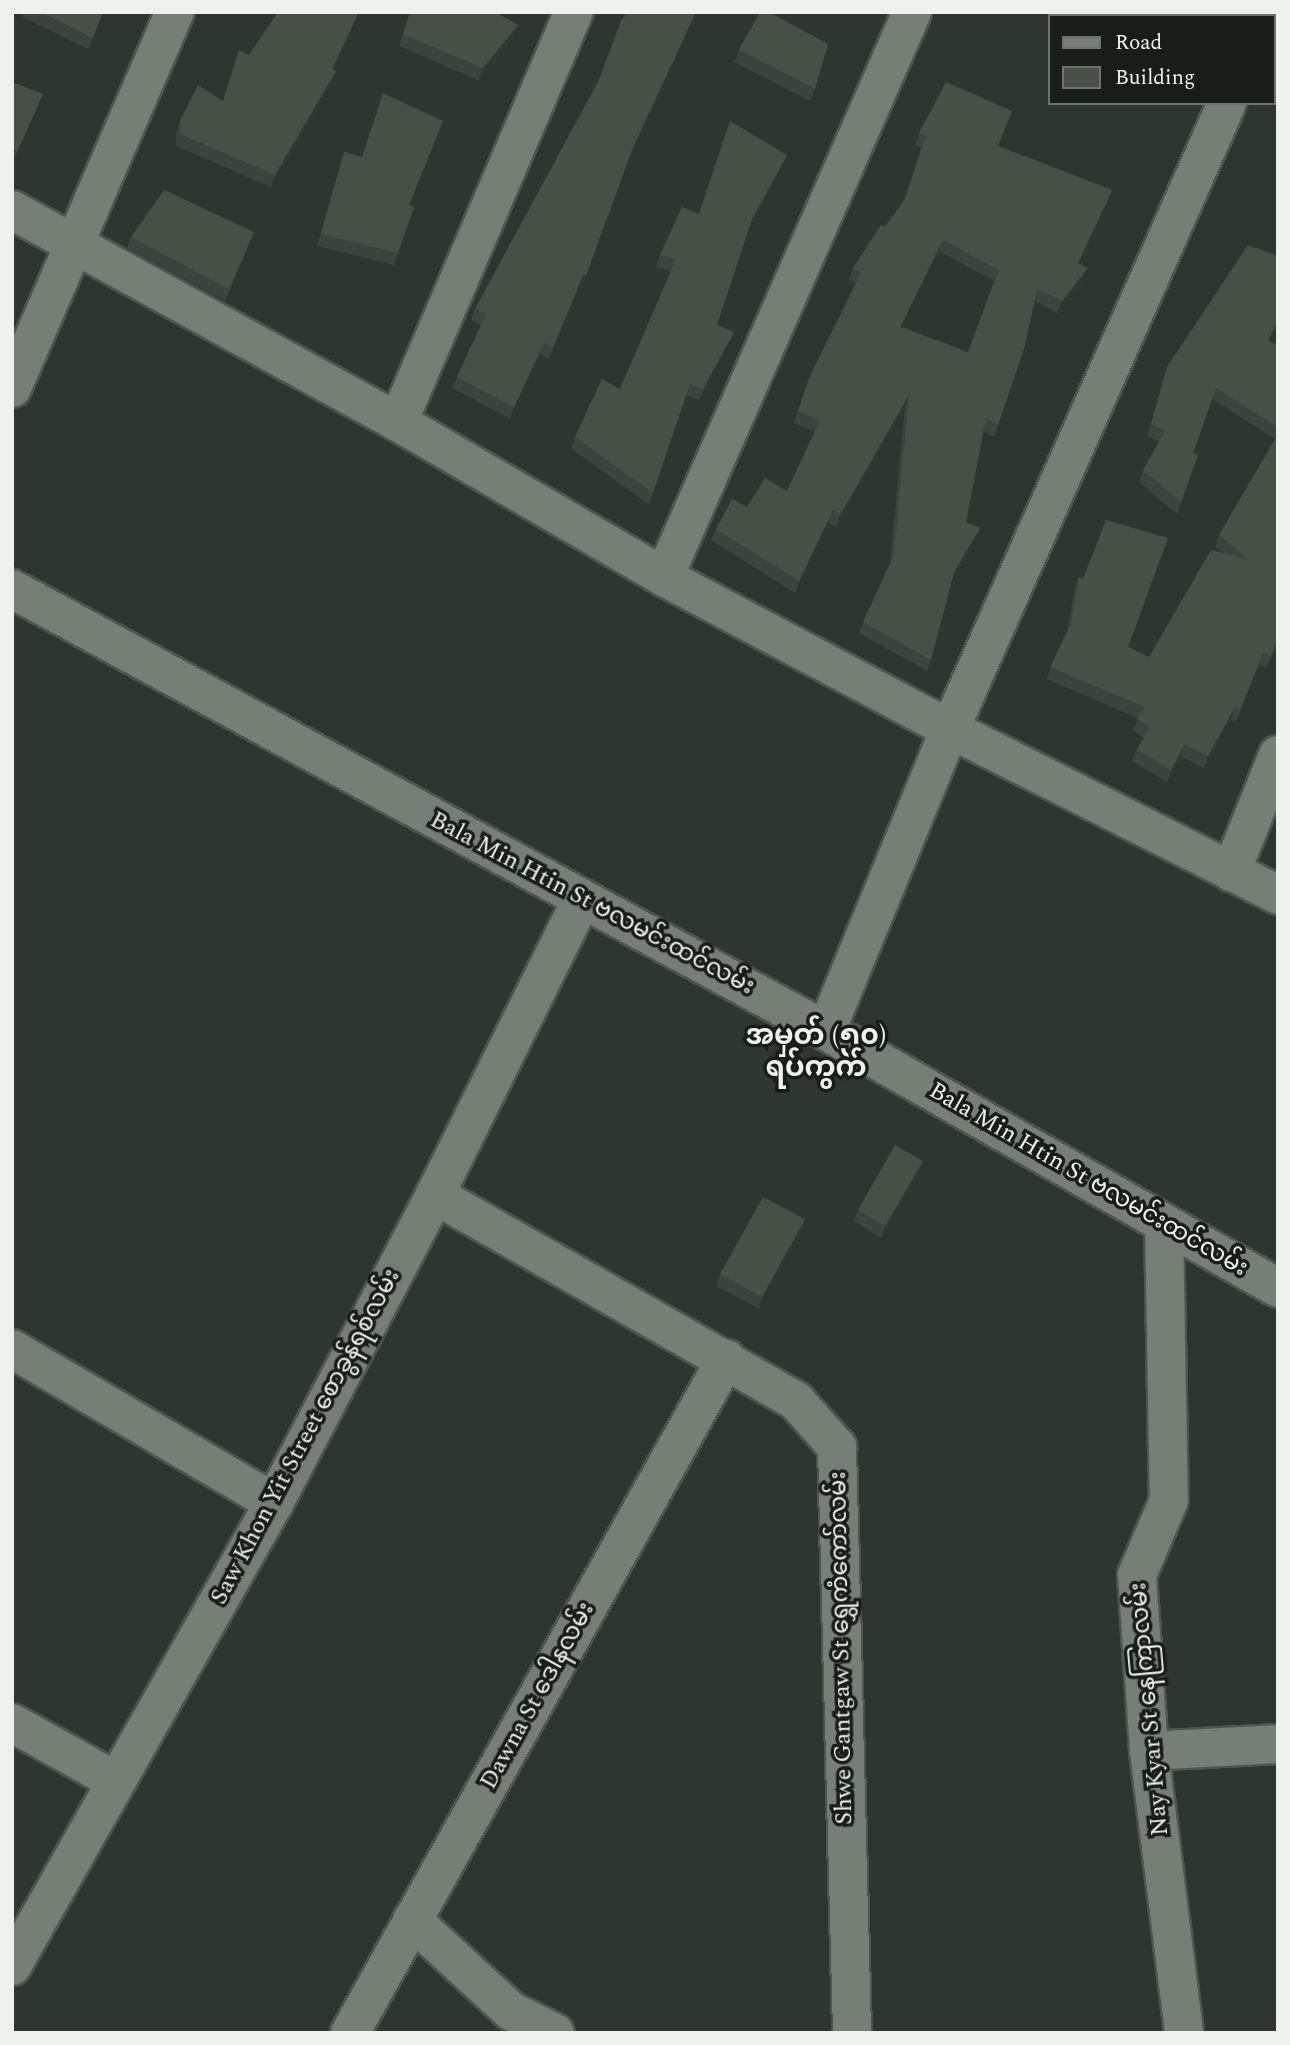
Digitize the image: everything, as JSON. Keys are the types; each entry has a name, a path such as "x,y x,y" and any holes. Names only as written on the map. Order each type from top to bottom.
{"street":[{"path":"12,388 72,244 175,12"},
{"path":"398,422 575,12"},
{"path":"664,577 912,12"},
{"path":"826,1031 950,729 1226,105"},
{"path":"12,210 398,422 664,577 950,729 1278,895"},
{"name":"Bala Min Htin St ဗလမင်းထင်လမ်း","path":"12,589 826,1031 1278,1288"},
{"path":"1231,872 1278,755"},
{"name":"Saw Khon Yit Street စောခွန်ရစ်လမ်း","path":"12,1965 114,1780 274,1503 435,1195 582,899"},
{"name":"Shwe Gantgaw St ရွှေကံကော်လမ်း","path":"435,1195 796,1401 837,1447 852,2033"},
{"name":"Nay Kyar St နေကြာလမ်း","path":"1164,1223 1169,1500 1136,1575 1149,1751 1184,2033"},
{"path":"12,1349 274,1503"},
{"name":"Dawna St ဒေါနလမ်း","path":"350,2033 726,1359"},
{"path":"12,1723 114,1780"},
{"path":"1149,1751 1278,1744"},
{"path":"412,1920 511,2011 555,2033"}],"building":[{"path":"41,12 103,12 93,38"},
{"path":"278,12 357,12 357,16 332,69 336,71 275,175 180,134 180,121 198,85 223,101 239,50 249,55"},
{"path":"410,12 501,12 500,15 518,25 483,68 403,34"},
{"path":"626,12 696,12 633,147 586,275 583,275 553,347 544,343 514,407 457,377 486,314 475,309 599,80"},
{"path":"760,12 769,12 828,44 815,89 739,50"},
{"path":"12,82 43,94 17,152 12,149"},
{"path":"946,82 1012,111 998,146 1112,190 1078,263 1088,268 1062,301 1037,289 1024,349 998,425 986,418 966,522 980,528 954,572 931,660 863,622 894,555 909,395 840,515 833,510 799,581 716,529 732,499 747,507 765,478 787,491 820,420 798,411 810,376 861,273 853,268 881,225 885,227 905,199 926,136 919,133","holes":["943,240 999,270 968,352 900,327"]},
{"path":"383,93 443,121 409,205 414,207 398,253 321,234 344,152 362,157"},
{"path":"730,121 787,155 752,219 717,325 734,332 703,389 690,384 653,493 575,437 602,379 620,389 676,259 660,255 682,207 699,214"},
{"path":"164,190 254,232 229,289 131,237"},
{"path":"1248,245 1278,256 1278,321 1268,340 1278,346 1278,427 1216,388 1193,453 1198,455 1181,502 1143,470 1165,431 1151,424 1167,367"},
{"path":"1278,434 1278,640 1270,656 1263,652 1240,710 1235,707 1208,756 1185,744 1171,770 1137,749 1150,728 1137,719 1145,707 1050,667 1071,624 1079,577 1083,579 1106,520 1168,538 1128,647 1149,657 1211,550 1249,560 1219,535"},
{"path":"895,1145 923,1161 885,1226 858,1210"},
{"path":"763,1197 805,1219 762,1297 720,1274"}],"district":[{"name":"အမှတ် (၅၀) ရပ်ကွက်","path":"816,1052"}]}
